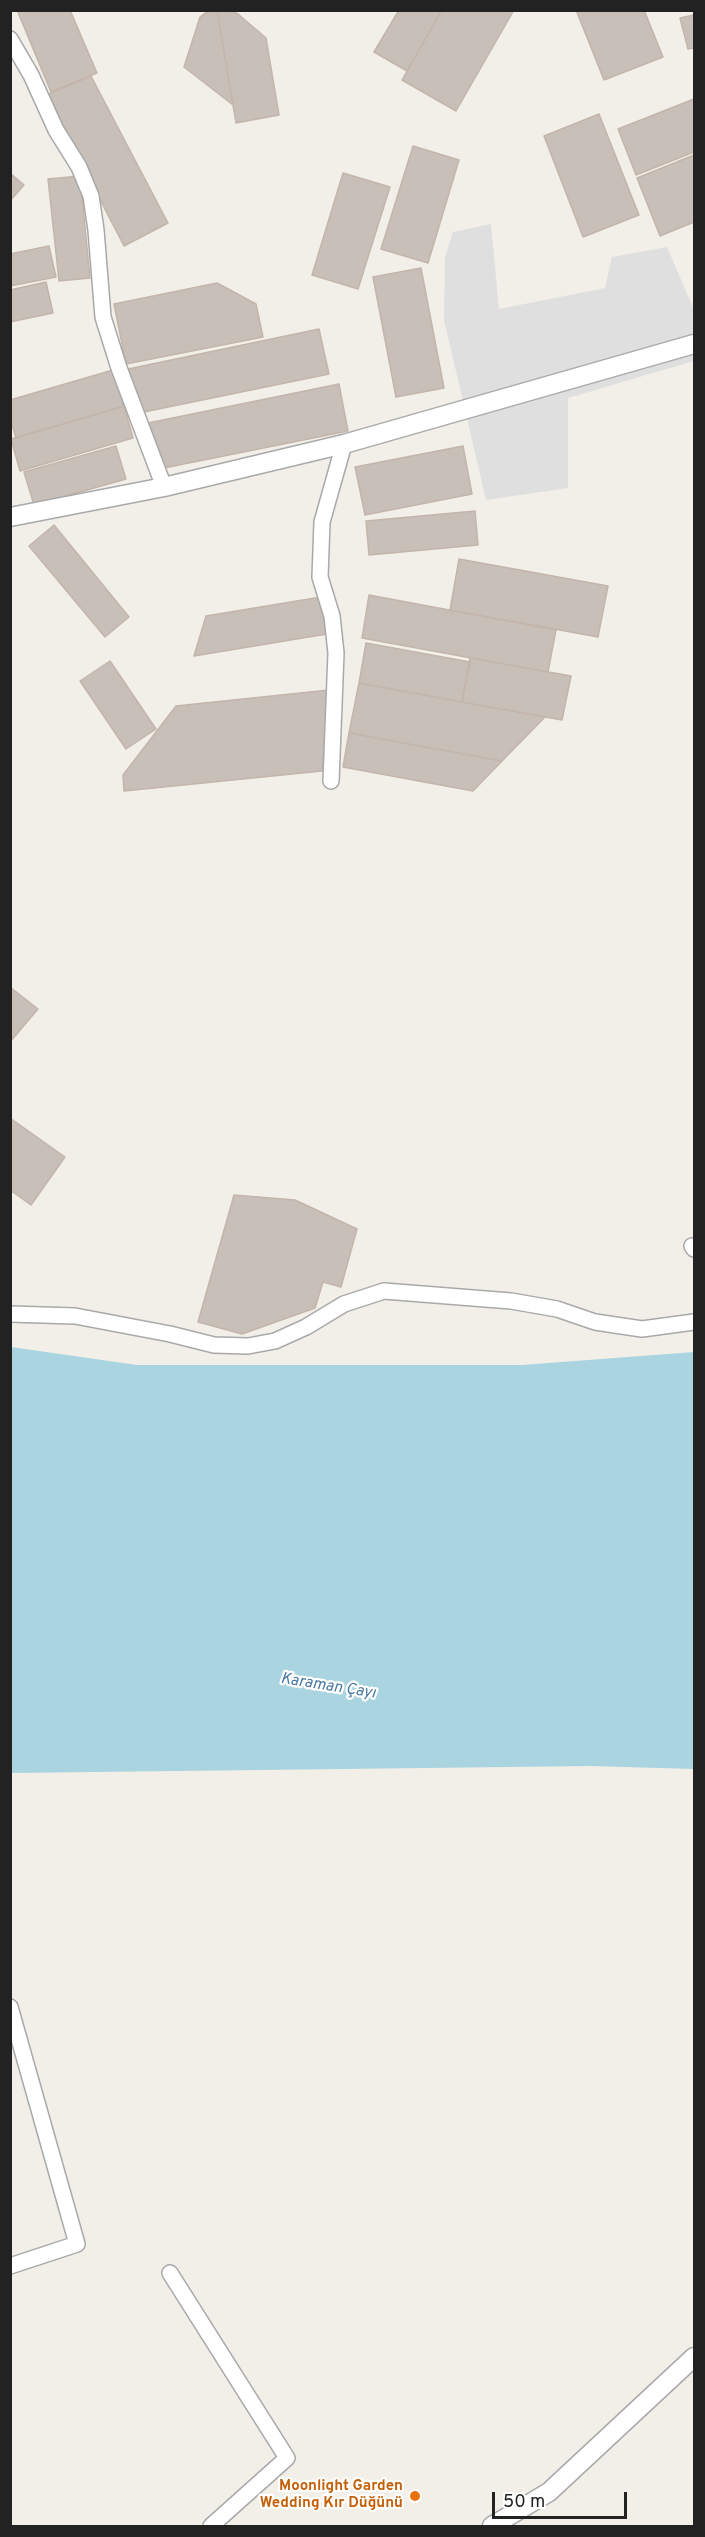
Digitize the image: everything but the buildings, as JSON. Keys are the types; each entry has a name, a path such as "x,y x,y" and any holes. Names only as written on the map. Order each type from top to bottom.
{"street":[{"path":"10,39 31,75 56,130 79,167 91,196 103,317 119,368 164,487"},
{"path":"10,517 164,487 344,444 694,344"},
{"path":"331,781 336,654 332,616 320,577 322,522 344,444"},
{"path":"10,1314 75,1316 214,1345 248,1346 274,1341 306,1328 344,1304 384,1291 511,1301 556,1310 595,1322 642,1329 694,1322"},
{"path":"10,2007 77,2244 10,2266"},
{"path":"170,2273 287,2458 211,2526"},
{"path":"492,2526 549,2492 694,2357"}],"shaded area":[{"path":"491,224 499,309 605,288 612,257 667,247 694,310 694,361 568,398 568,488 486,500 444,320 445,257 453,232"}],"water":[{"name":"Karaman Çayı","path":"11,1347 137,1365 522,1365 694,1352 694,1769 591,1766 11,1773"}],"place":[{"name":"Moonlight Garden Wedding Kır Düğünü","path":"415,2496"}]}
